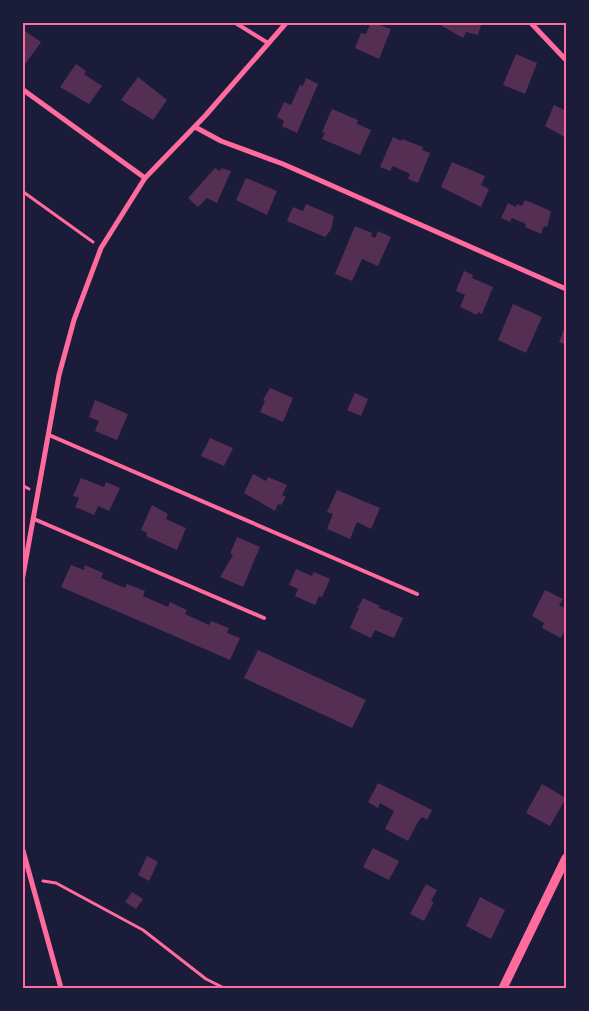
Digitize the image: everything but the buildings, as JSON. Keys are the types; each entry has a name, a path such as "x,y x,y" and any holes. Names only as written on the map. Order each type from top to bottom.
{"street":[{"path":"22,581 59,375 68,343 101,248 145,178 194,127 287,22"},
{"path":"530,22 566,60"},
{"path":"22,90 145,178"},
{"path":"194,127 221,141 283,164 566,289"},
{"path":"22,847 62,988"},
{"path":"503,988 566,858"}],"lane":[{"path":"234,22 268,43"},
{"path":"48,435 417,594"},
{"path":"34,519 264,618"}],"path":[{"path":"22,191 101,248"},
{"path":"30,879 56,883 143,930 206,979 224,988"}]}
